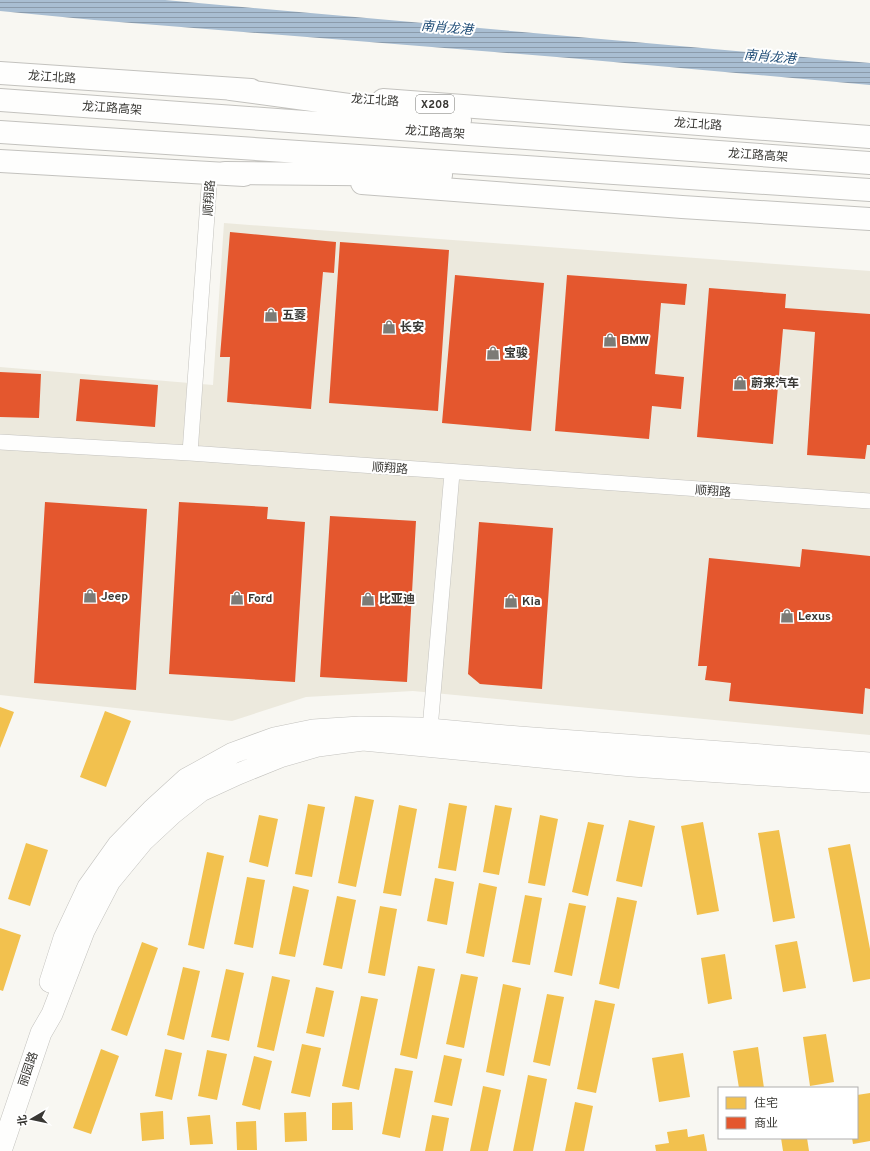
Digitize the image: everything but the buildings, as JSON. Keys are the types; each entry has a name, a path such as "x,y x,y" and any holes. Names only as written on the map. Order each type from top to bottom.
{"main road":[{"name":"龙江北路","path":"0,73 870,137"},
{"path":"231,89 685,150"},
{"name":"龙江路高架","path":"0,100 870,163"},
{"path":"0,132 870,190"},
{"path":"0,160 218,173 870,219"},
{"path":"218,173 682,177"}],"street":[{"name":"顺翔路","path":"218,173 190,453 452,473 870,501"},
{"path":"0,442 190,453"},
{"path":"430,729 452,473"},
{"path":"41,1033 39,1017 64,938 88,887 118,845 152,810 186,779 233,753 274,738 313,730 360,727 430,729 870,763"},
{"path":"41,1033 52,1014 84,931 110,881 143,841 172,814 201,791 280,757 318,746 363,740 632,766 870,782"},
{"name":"丽园路","path":"1,1151 41,1033"}],"shaded area":[{"path":"224,223 870,271 870,735 413,691 306,697 232,721 0,695 0,367 213,385"}],"water":[{"name":"南肖龙港","path":"0,0 165,0 870,63 870,85 569,58 94,20 0,11"}],"place":[{"name":"五菱","path":"271,315"},
{"name":"长安","path":"389,327"},
{"name":"BMW","path":"610,340"},
{"name":"宝骏","path":"493,353"},
{"name":"蔚来汽车","path":"740,383"},
{"name":"Jeep","path":"90,596"},
{"name":"Ford","path":"237,598"},
{"name":"比亚迪","path":"368,599"},
{"name":"Kia","path":"511,601"},
{"name":"Lexus","path":"787,616"}]}
